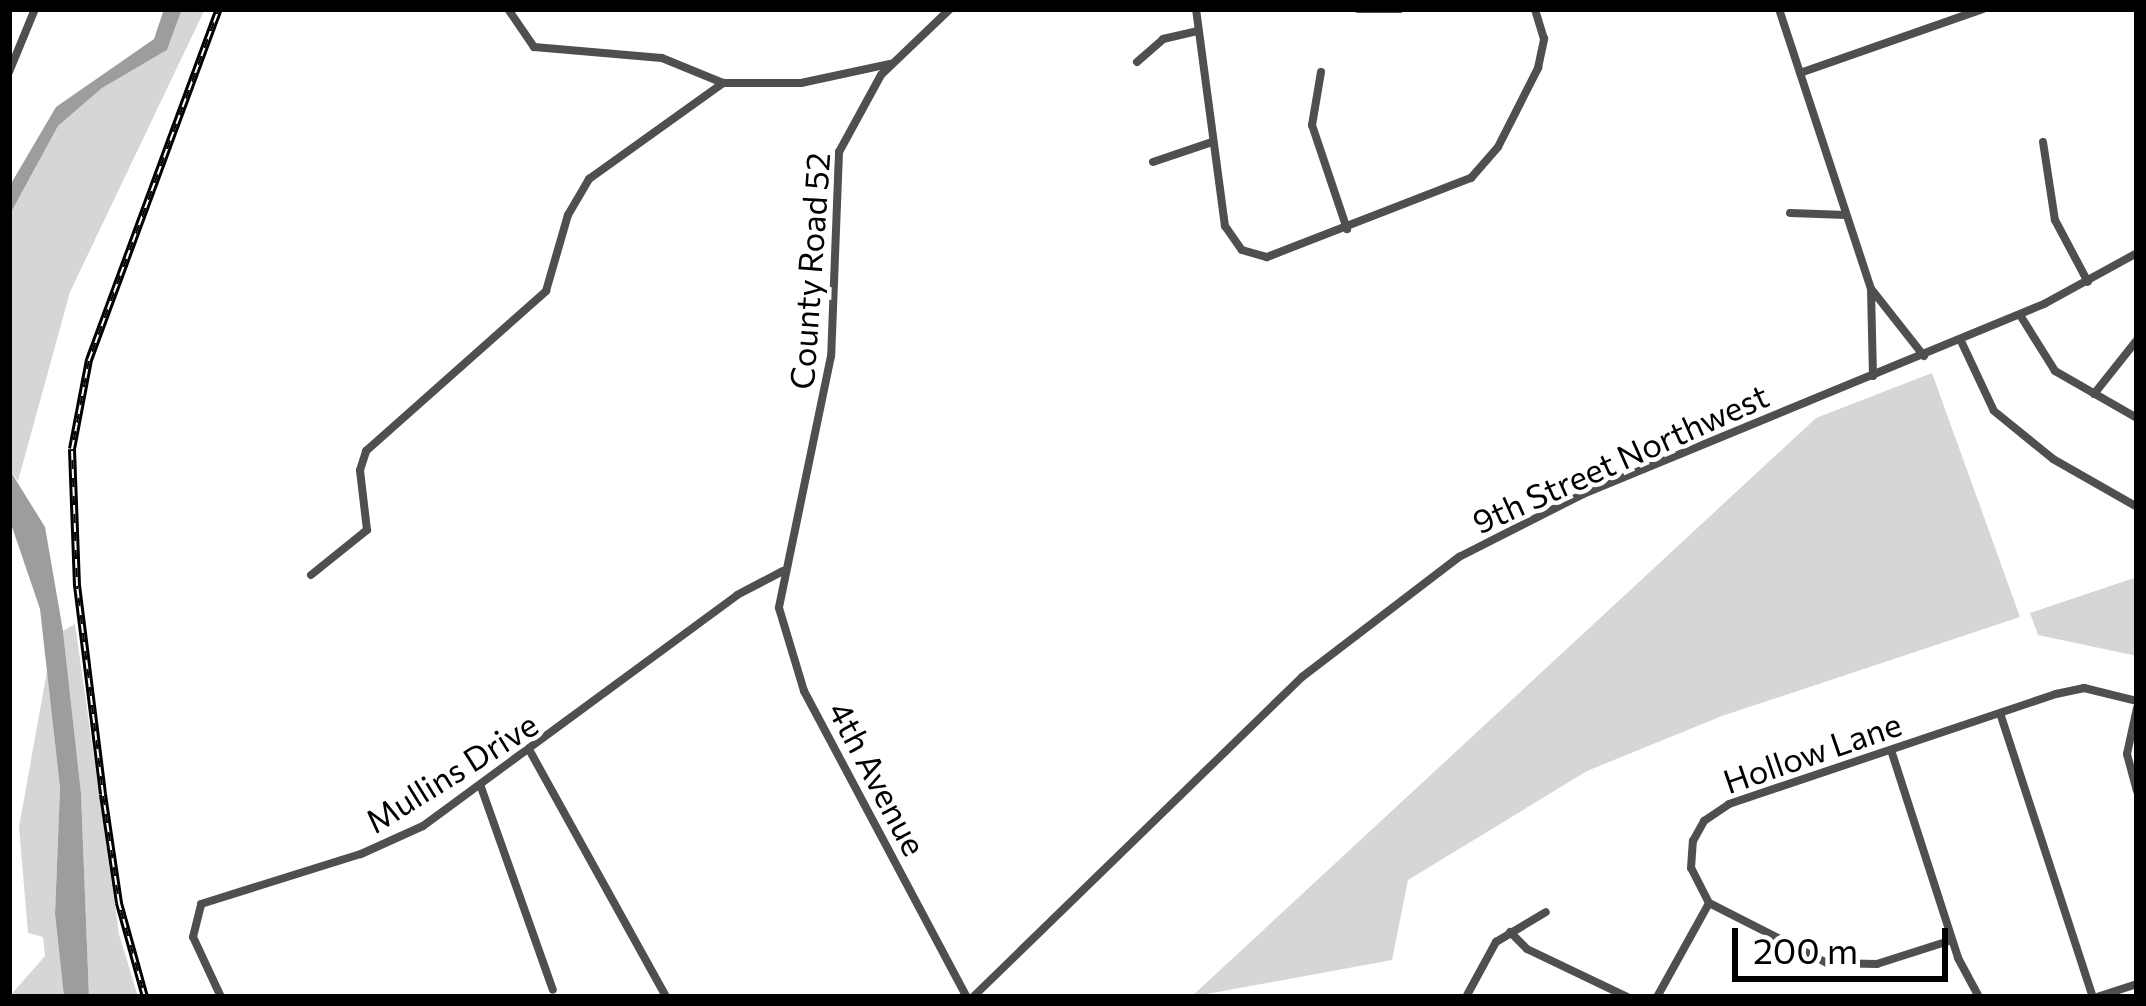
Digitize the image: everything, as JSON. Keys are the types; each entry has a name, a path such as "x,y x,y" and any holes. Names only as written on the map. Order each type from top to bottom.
{"street":[{"path":"9,71 35,9"},
{"path":"508,9 534,47 662,58 723,83 801,83 892,64"},
{"name":"County Road 52","path":"783,572 831,356 835,166 854,116 892,64 950,9"},
{"path":"1196,9 1224,221 1242,250 1273,256 1452,190 1488,161 1541,57 1535,9"},
{"path":"1358,9 1400,9"},
{"path":"1779,9 1871,289 1873,376"},
{"path":"1800,73 1983,9"},
{"path":"1137,62 1163,39 1198,31"},
{"path":"1322,72 1312,125 1347,229"},
{"path":"310,575 368,530 360,470 366,451 546,291 565,223 589,178 723,83"},
{"path":"1153,162 1213,142"},
{"path":"2043,142 2055,220 2088,282"},
{"path":"1790,214 1846,215"},
{"name":"9th Street Northwest","path":"970,997 1302,677 1426,578 1536,515 1961,341 2088,282 2137,253"},
{"path":"1871,289 1924,356"},
{"path":"2020,315 2049,364 2137,418"},
{"path":"2094,394 2137,340"},
{"path":"1961,341 1994,411 2043,453 2137,507"},
{"name":"Mullins Drive","path":"221,997 193,937 192,910 217,896 380,847 481,788 737,595 783,572"},
{"name":"4th Avenue","path":"783,572 781,624 791,664 970,997"},
{"name":"Hollow Lane","path":"1709,903 1690,854 1710,815 2077,688 2137,704"},
{"path":"2137,704 2127,754 2137,791"},
{"path":"2000,713 2095,997 2137,984"},
{"path":"1891,750 1952,940 1979,997"},
{"path":"531,753 666,997"},
{"path":"481,788 554,990"},
{"path":"1658,997 1709,903 1836,964 1877,964 1952,940"},
{"path":"1466,997 1488,952 1510,932 1546,912"},
{"path":"1510,932 1527,949 1628,997"}],"shaded area":[{"path":"164,9 182,9 167,50 102,88 58,126 9,216 9,187 56,107 154,39"},
{"path":"182,9 205,9 70,292 18,481 9,469 9,216 58,126 102,88 167,50"},
{"path":"1932,373 2020,617 1722,716 1587,771 1408,880 1392,960 1191,997 1816,418"},
{"path":"9,469 45,527 63,631 81,793 89,997 64,997 55,914 60,788 40,609 9,518"},
{"path":"2137,577 2137,656 2038,635 2030,613"},
{"path":"75,624 119,934 138,997 89,997 81,793 63,631"},
{"path":"47,671 60,788 55,914 64,997 9,997 45,956 43,937 28,933 19,827"}],"railway":[{"path":"145,997 119,903 103,794 77,586 72,449 89,360 219,9"}]}
